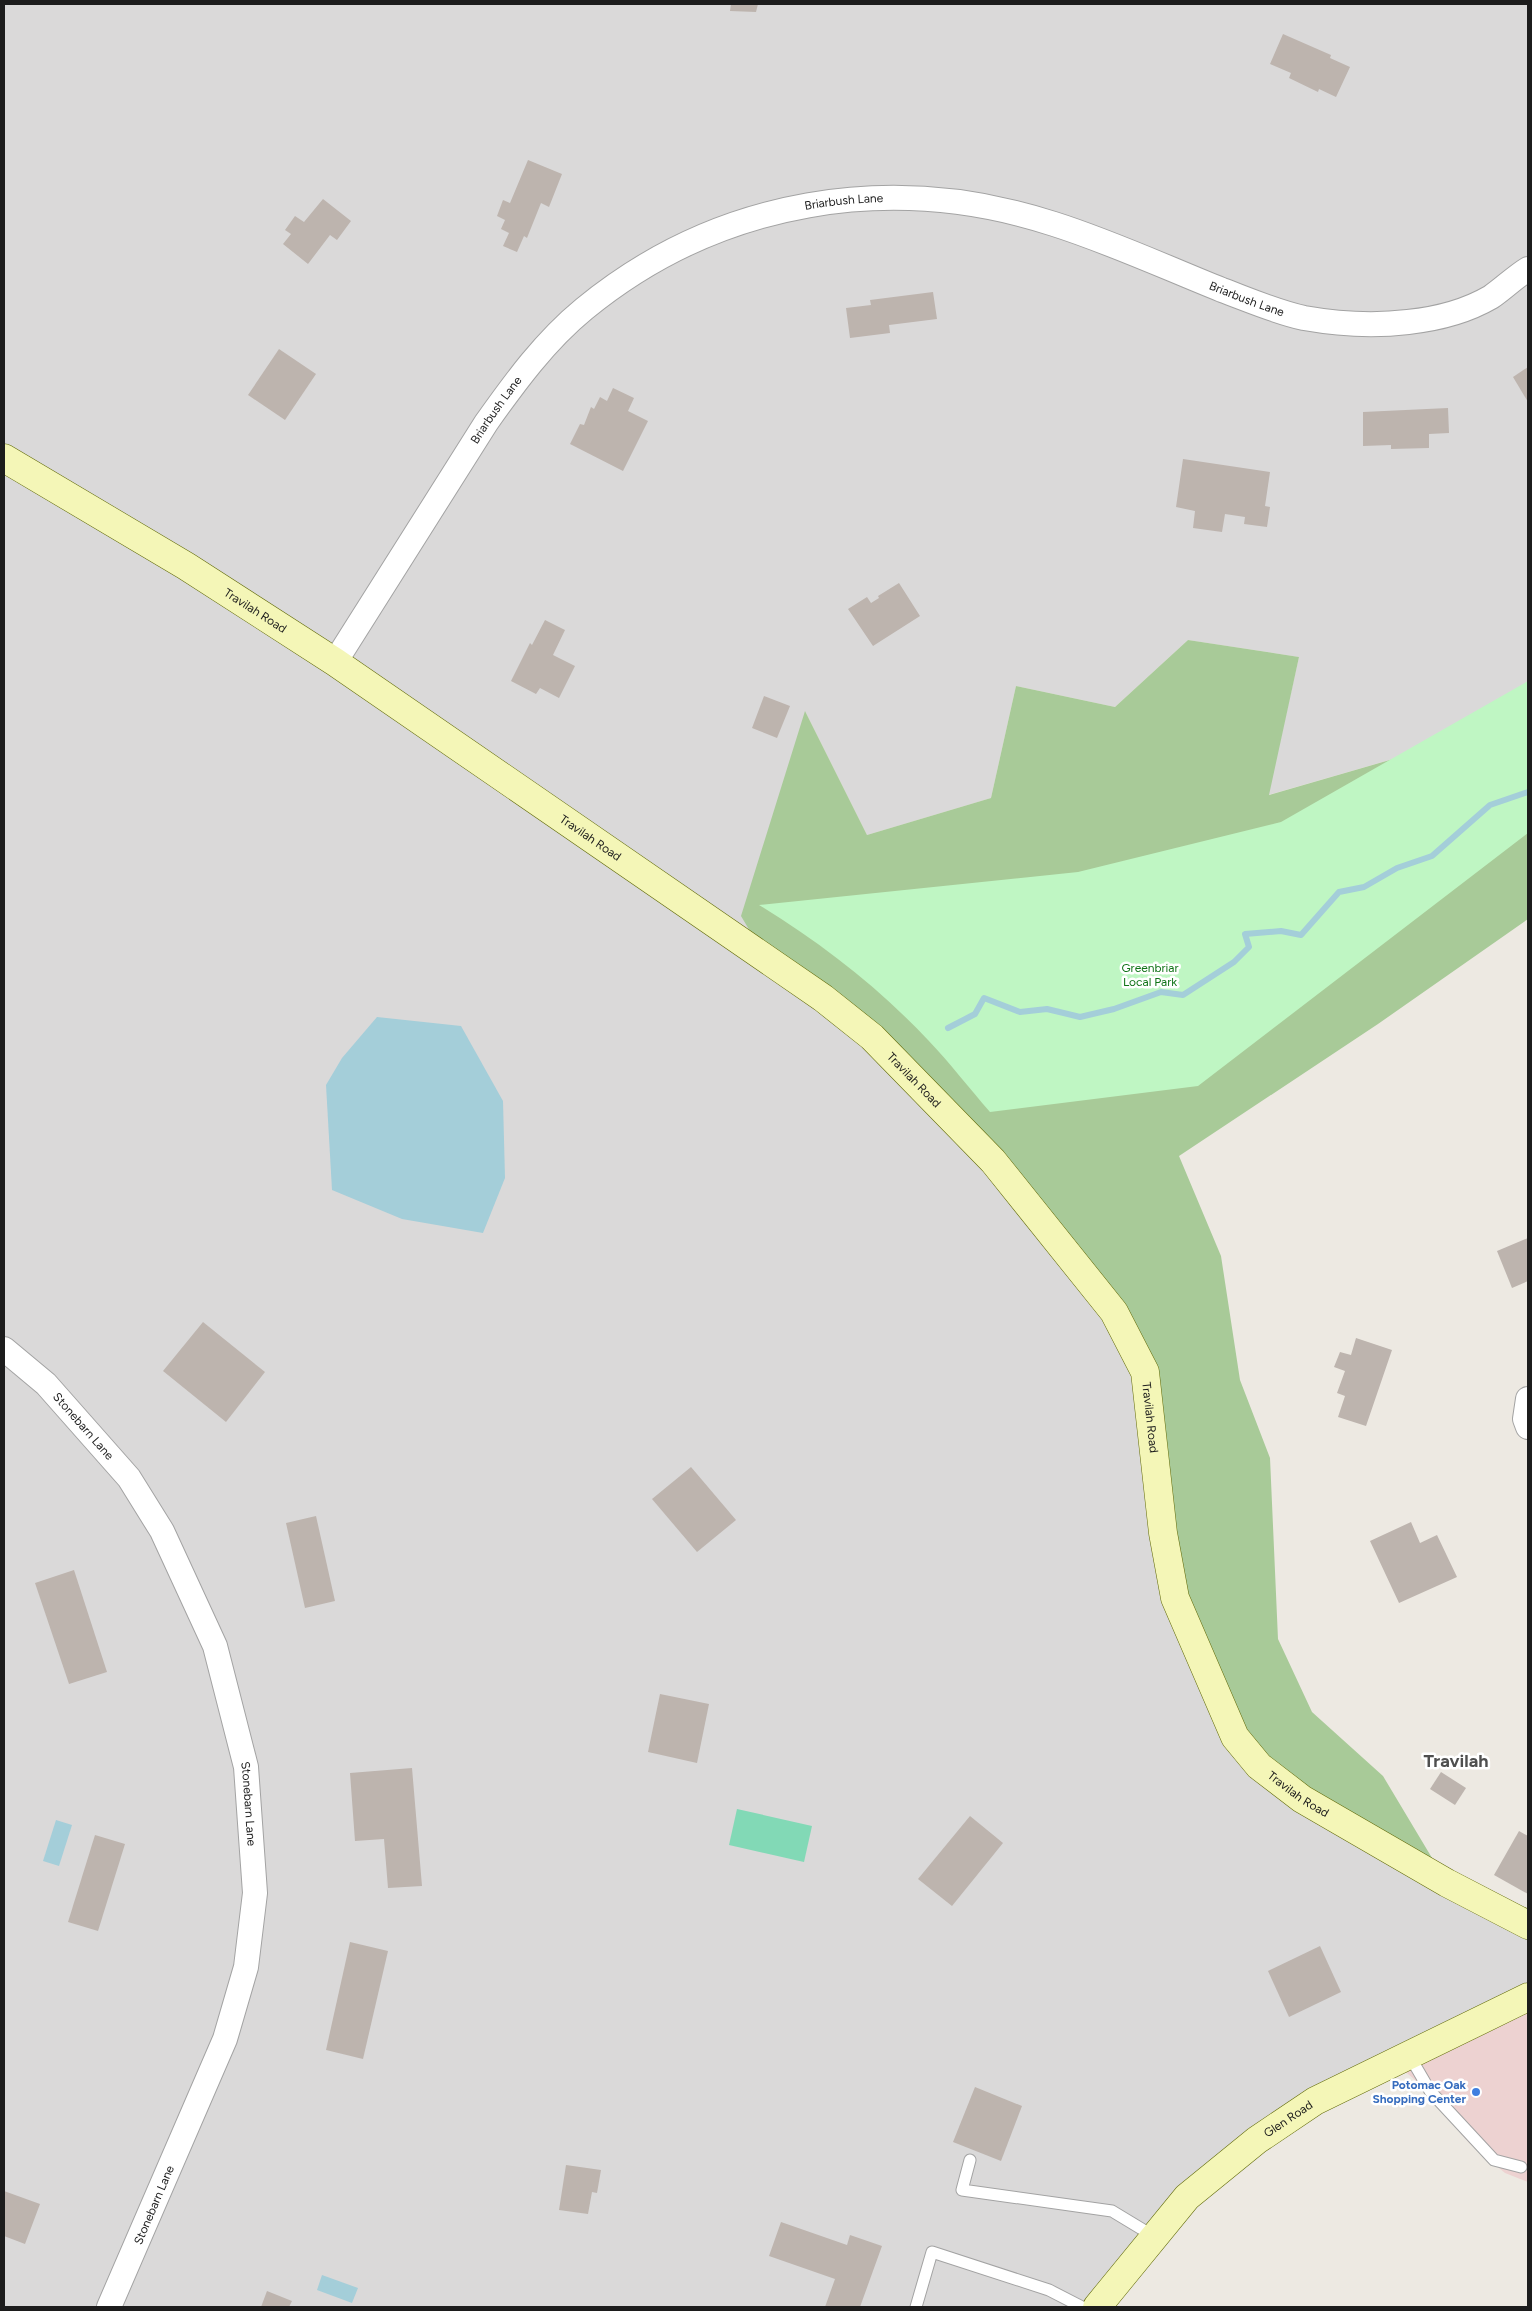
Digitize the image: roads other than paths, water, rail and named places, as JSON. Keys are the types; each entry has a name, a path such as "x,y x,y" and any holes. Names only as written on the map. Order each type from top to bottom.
{"main road":[{"name":"Travilah Road","path":"4,458 186,566 335,662 823,998 872,1037 993,1161 1114,1312 1145,1372 1163,1533 1175,1598 1235,1737 1259,1766 1302,1799 1447,1882 1528,1925"},
{"name":"Glen Road","path":"1097,2307 1187,2197 1257,2140 1315,2101 1528,1997"}],"street":[{"name":"Briarbush Lane","path":"335,662 486,423 512,386 546,346 582,311 610,289 659,258 694,240 760,216 810,205 856,198 907,197 963,202 1055,224 1264,306 1303,318 1345,324 1393,324 1428,320 1490,297 1528,269"},
{"name":"Stonebarn Lane","path":"4,1349 46,1384 129,1478 162,1531 215,1646 246,1767 255,1893 246,1967 225,2039 109,2307"},
{"path":"1528,1399 1525,1419 1528,1427"}],"lane":[{"path":"1409,2055 1430,2091 1494,2160 1521,2167"},
{"path":"970,2160 962,2190 1022,2197 1112,2212 1155,2237"},
{"path":"916,2307 932,2252 1049,2290 1082,2307"}],"water":[{"path":"377,1017 461,1026 503,1101 505,1178 483,1233 402,1219 332,1190 326,1085 342,1058"},
{"path":"56,1820 72,1825 59,1866 43,1861"},
{"path":"322,2275 358,2288 352,2303 317,2290"}],"waterway":[{"path":"948,1028 975,1014 984,998 1020,1012 1047,1009 1080,1017 1114,1009 1161,992 1183,995 1234,962 1249,947 1245,934 1281,931 1301,935 1339,892 1364,887 1397,868 1432,856 1490,805 1528,792"}],"place":[{"name":"Potomac Oak Shopping Center","path":"1476,2092"}],"district":[{"name":"Travilah","path":"1456,1761"}],"park label":[{"name":"Greenbriar Local Park","path":"1150,975"}]}
